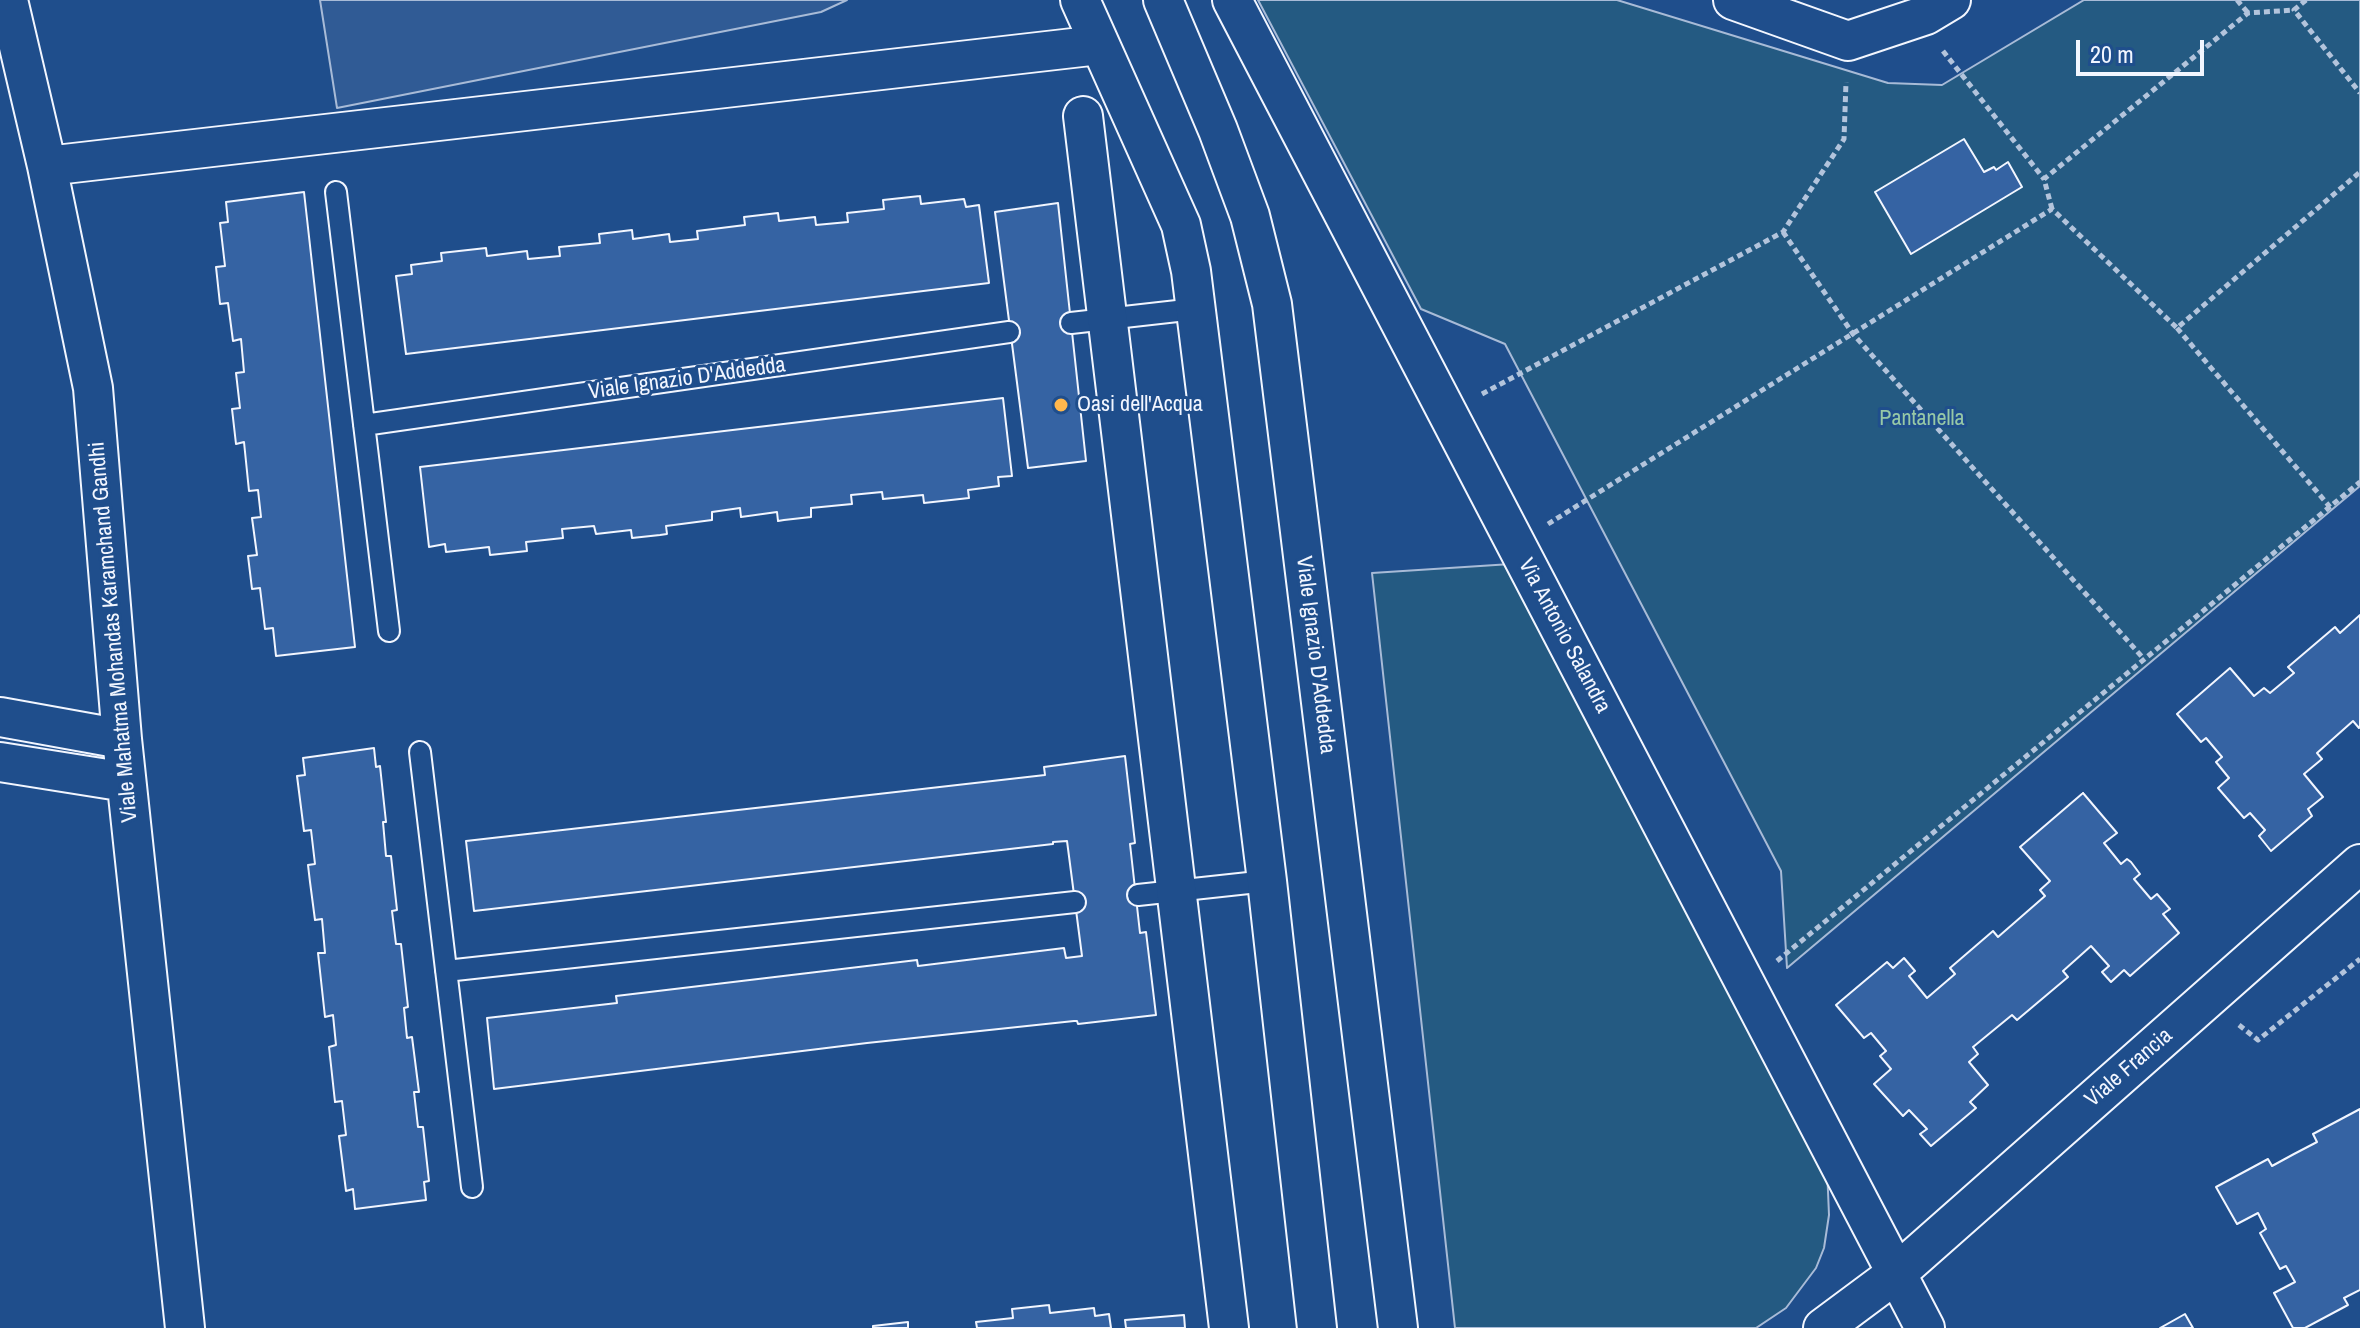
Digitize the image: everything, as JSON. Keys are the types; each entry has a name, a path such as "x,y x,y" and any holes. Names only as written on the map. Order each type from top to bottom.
{"street":[{"name":"Viale Mahatma Mohandas Karamchand Gandhi","path":"8,0 47,166 93,388 126,782 185,1328"},
{"path":"1080,0 1181,225 1191,271 1267,881 1317,1328"},
{"name":"Viale Ignazio D'Addedda","path":"1163,0 1218,130 1250,216 1272,304 1398,1328"},
{"name":"Via Antonio Salandra","path":"1232,0 1925,1328"},
{"path":"1733,0 1848,41 1926,15 1951,0"},
{"path":"47,166 1099,45"},
{"path":"1083,116 1229,1328"},
{"path":"0,717 122,739"},
{"path":"0,762 126,782"},
{"name":"Viale Francia","path":"1823,1328 1897,1273 2360,864"},
{"name":"Viale Mahatma Mohandas Karamchand Gandhi","path":"173,1328 177,1271"}],"lane":[{"path":"336,192 389,631"},
{"path":"1071,323 1195,309"},
{"name":"Viale Ignazio D'Addedda","path":"364,425 1009,332"},
{"path":"420,752 472,1187"},
{"path":"1138,895 1267,881"},
{"path":"446,971 1075,902"}],"path":[{"path":"2237,0 2248,13"},
{"path":"2044,179 2248,13 2294,10 2306,0"},
{"path":"2294,10 2360,93"},
{"path":"1916,18 2044,179 2052,209 2177,328 2330,507"},
{"path":"1448,413 1783,232 1844,139 1848,41"},
{"path":"2177,328 2360,172"},
{"path":"1516,544 2052,209"},
{"path":"1783,232 1853,334 2144,659"},
{"path":"1747,985 2360,482"},
{"path":"2206,1000 2258,1040 2360,959"}],"green space":[{"name":"Pantanella","path":"1258,0 1617,0 1888,83 1942,85 2084,0 2360,0 2360,486 1787,968 1781,871 1505,344 1421,309"},
{"path":"1511,564 1827,1168 1829,1215 1824,1248 1816,1268 1786,1308 1756,1328 1455,1328 1372,573"}],"shaded area":[{"path":"320,0 847,0 821,12 337,108"}],"building":[{"path":"1964,139 1984,172 1994,167 1996,170 2008,162 2022,187 1911,254 1875,192"},
{"path":"304,192 355,647 276,656 273,628 265,629 260,588 252,589 248,556 257,555 252,518 261,517 258,490 249,491 244,442 236,444 232,409 240,408 236,373 244,372 241,339 233,341 228,303 220,304 216,267 225,266 220,223 228,222 226,202"},
{"path":"920,196 921,204 964,199 966,207 979,205 989,283 406,354 396,276 412,274 411,265 442,261 441,253 486,248 487,256 527,251 528,259 560,256 559,247 600,243 599,234 632,230 633,239 669,234 670,242 698,239 697,231 745,225 744,217 778,213 779,221 815,217 816,225 848,222 847,213 884,209 883,200"},
{"path":"1058,203 1086,461 1028,468 995,212"},
{"path":"1003,398 1012,476 998,477 999,486 968,490 969,498 924,503 923,495 883,499 882,492 851,495 852,504 811,508 811,517 778,521 777,512 741,517 740,508 712,512 712,520 666,526 667,534 660,535 632,538 631,530 596,534 594,526 562,529 563,538 526,542 527,551 490,555 489,547 446,552 445,544 429,547 420,467"},
{"path":"2360,615 2360,726 2353,721 2317,753 2322,759 2304,774 2323,797 2308,809 2312,816 2271,851 2259,836 2265,830 2250,813 2244,818 2218,788 2229,778 2216,762 2222,757 2206,738 2201,742 2177,714 2230,668 2254,696 2264,688 2270,693 2294,673 2288,667 2335,627 2340,633"},
{"path":"374,748 376,767 380,766 386,856 391,856 397,910 392,911 396,944 401,944 408,1007 404,1008 407,1038 412,1037 419,1092 414,1092 418,1127 423,1127 429,1181 424,1182 426,1200 355,1209 353,1189 346,1191 339,1136 346,1135 342,1101 335,1102 329,1047 336,1045 333,1015 325,1017 318,953 325,953 322,919 315,920 308,865 315,864 311,830 304,831 297,776 305,775 303,758"},
{"path":"1125,756 1135,843 1130,844 1140,933 1146,932 1156,1015 867,1043 494,1089 487,1018 617,1003 616,996 917,960 918,966 1064,948 1066,958 1082,956 1067,841 474,911 466,841 1045,775 1044,767"},
{"path":"2083,793 2117,833 2104,843 2121,864 2127,859 2131,862 2140,874 2134,879 2151,899 2157,894 2170,909 2163,914 2179,933 2130,976 2124,970 2111,982 2102,972 2109,966 2091,946 2063,971 2068,977 2017,1020 2012,1015 1973,1047 1978,1054 1969,1062 1988,1085 1970,1102 1976,1108 1931,1146 1920,1134 1927,1129 1909,1110 1903,1116 1874,1084 1891,1069 1880,1056 1886,1051 1871,1033 1864,1038 1836,1005 1887,962 1893,968 1904,958 1915,971 1909,976 1927,998 1955,974 1950,968 1993,931 1998,937 2045,896 2040,890 2050,881 2020,847"},
{"path":"2360,1109 2360,1290 2344,1298 2348,1305 2305,1328 2293,1328 2274,1293 2295,1282 2286,1266 2280,1269 2260,1233 2266,1229 2258,1213 2237,1224 2216,1187 2268,1159 2272,1166 2317,1142 2313,1134"},
{"path":"1049,1305 1050,1313 1094,1308 1095,1316 1109,1314 1111,1328 977,1328 976,1322 1013,1318 1012,1309"},
{"path":"2185,1314 2193,1328 2160,1328"},
{"path":"1184,1315 1185,1328 1126,1328 1125,1320"},
{"path":"908,1322 908,1328 873,1328 873,1326"}],"place":[{"name":"Oasi dell'Acqua","path":"1061,405"}]}
